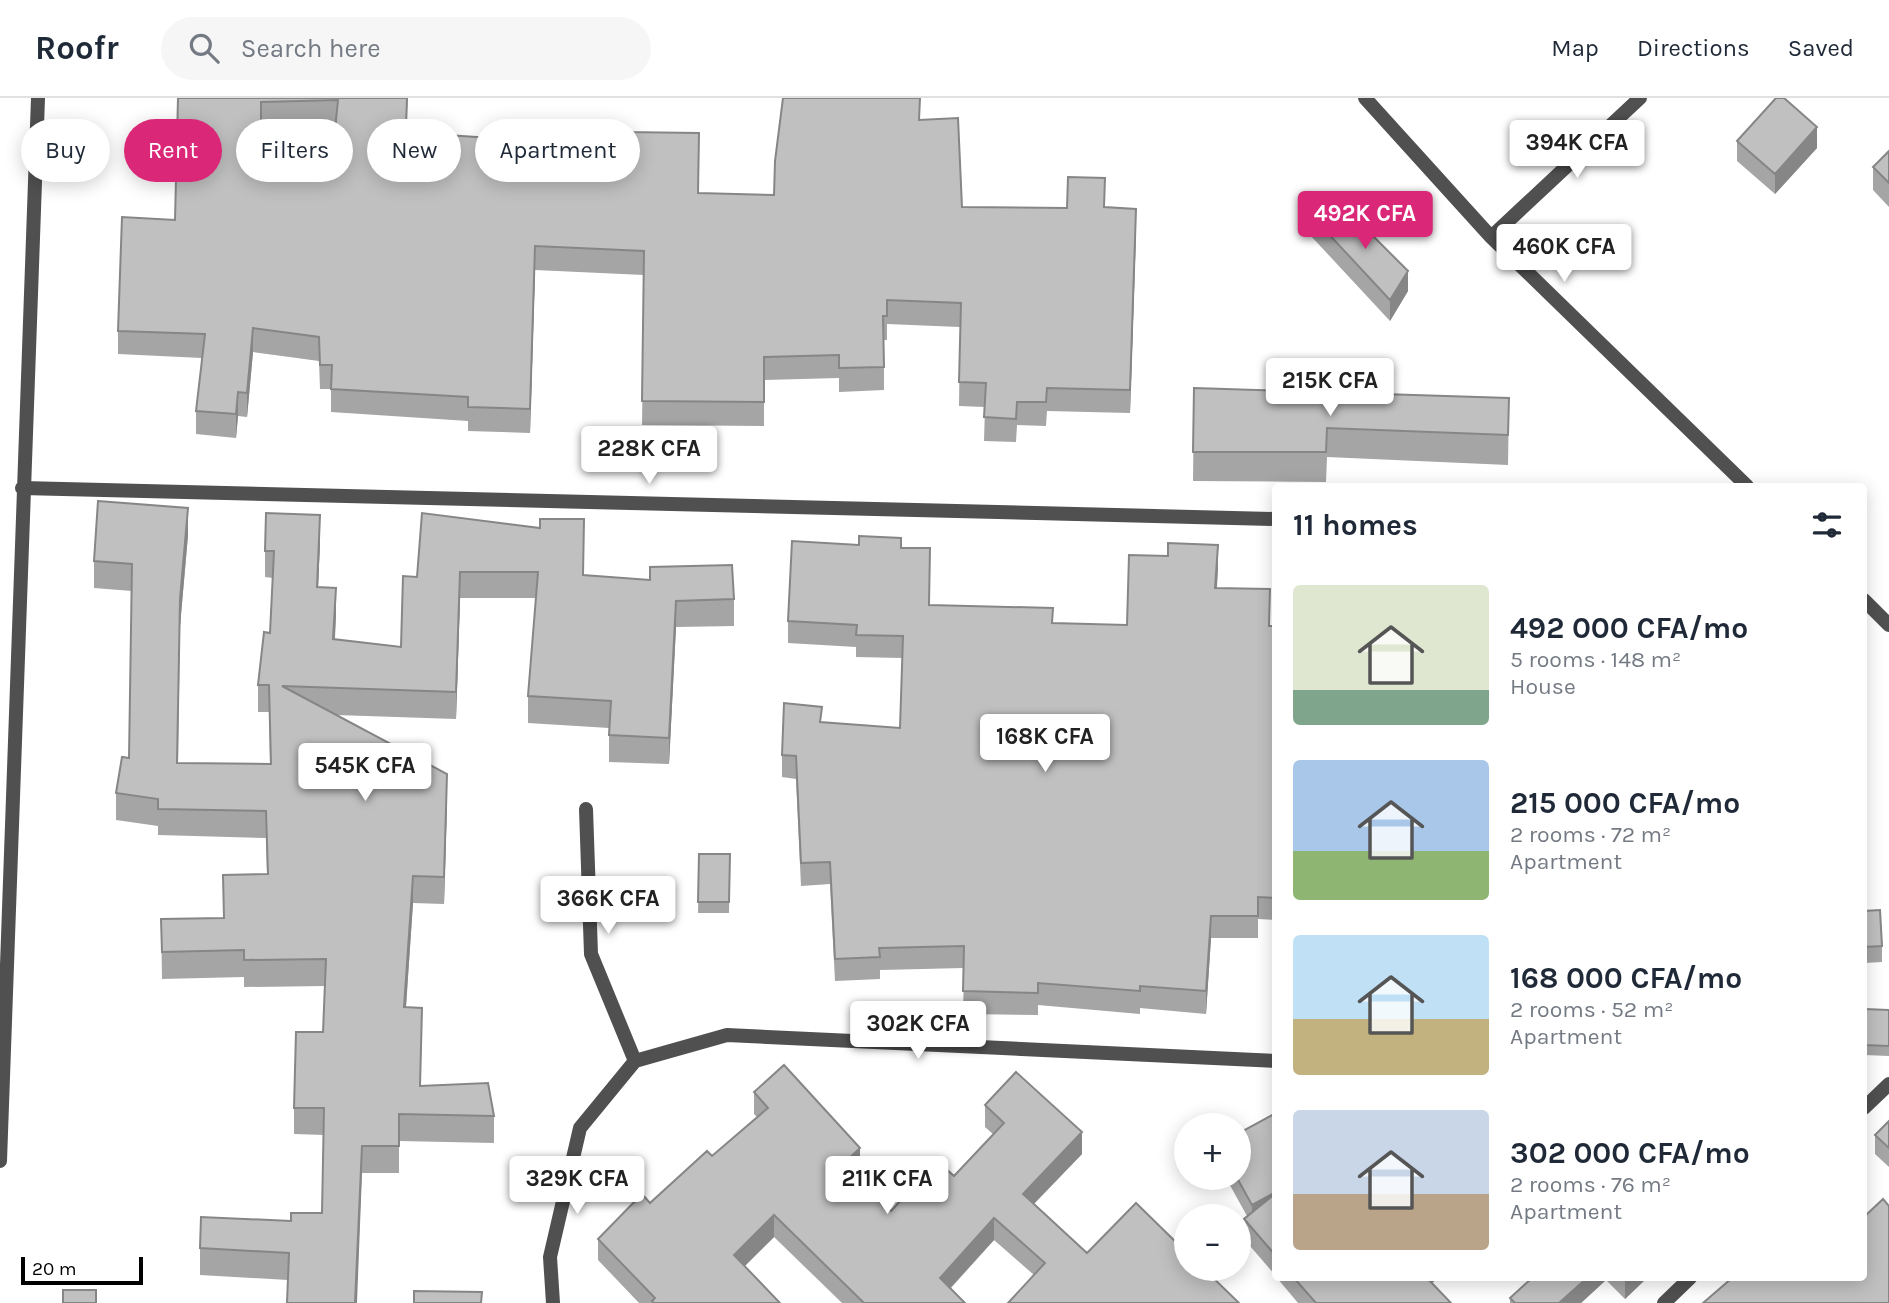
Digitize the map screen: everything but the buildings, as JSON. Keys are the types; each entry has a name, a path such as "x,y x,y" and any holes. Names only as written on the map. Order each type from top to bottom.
{"street":[{"path":"0,1161 38,98"},
{"path":"1365,98 1491,237 1744,483"},
{"path":"1491,237 1640,98"},
{"path":"22,488 1272,519"},
{"path":"1867,603 1889,625"},
{"path":"586,809 591,954 635,1061"},
{"path":"553,1303 550,1257 580,1128 635,1061 727,1035 1272,1061"},
{"path":"1867,1105 1889,1084"},
{"path":"1664,1303 1687,1281"}]}
